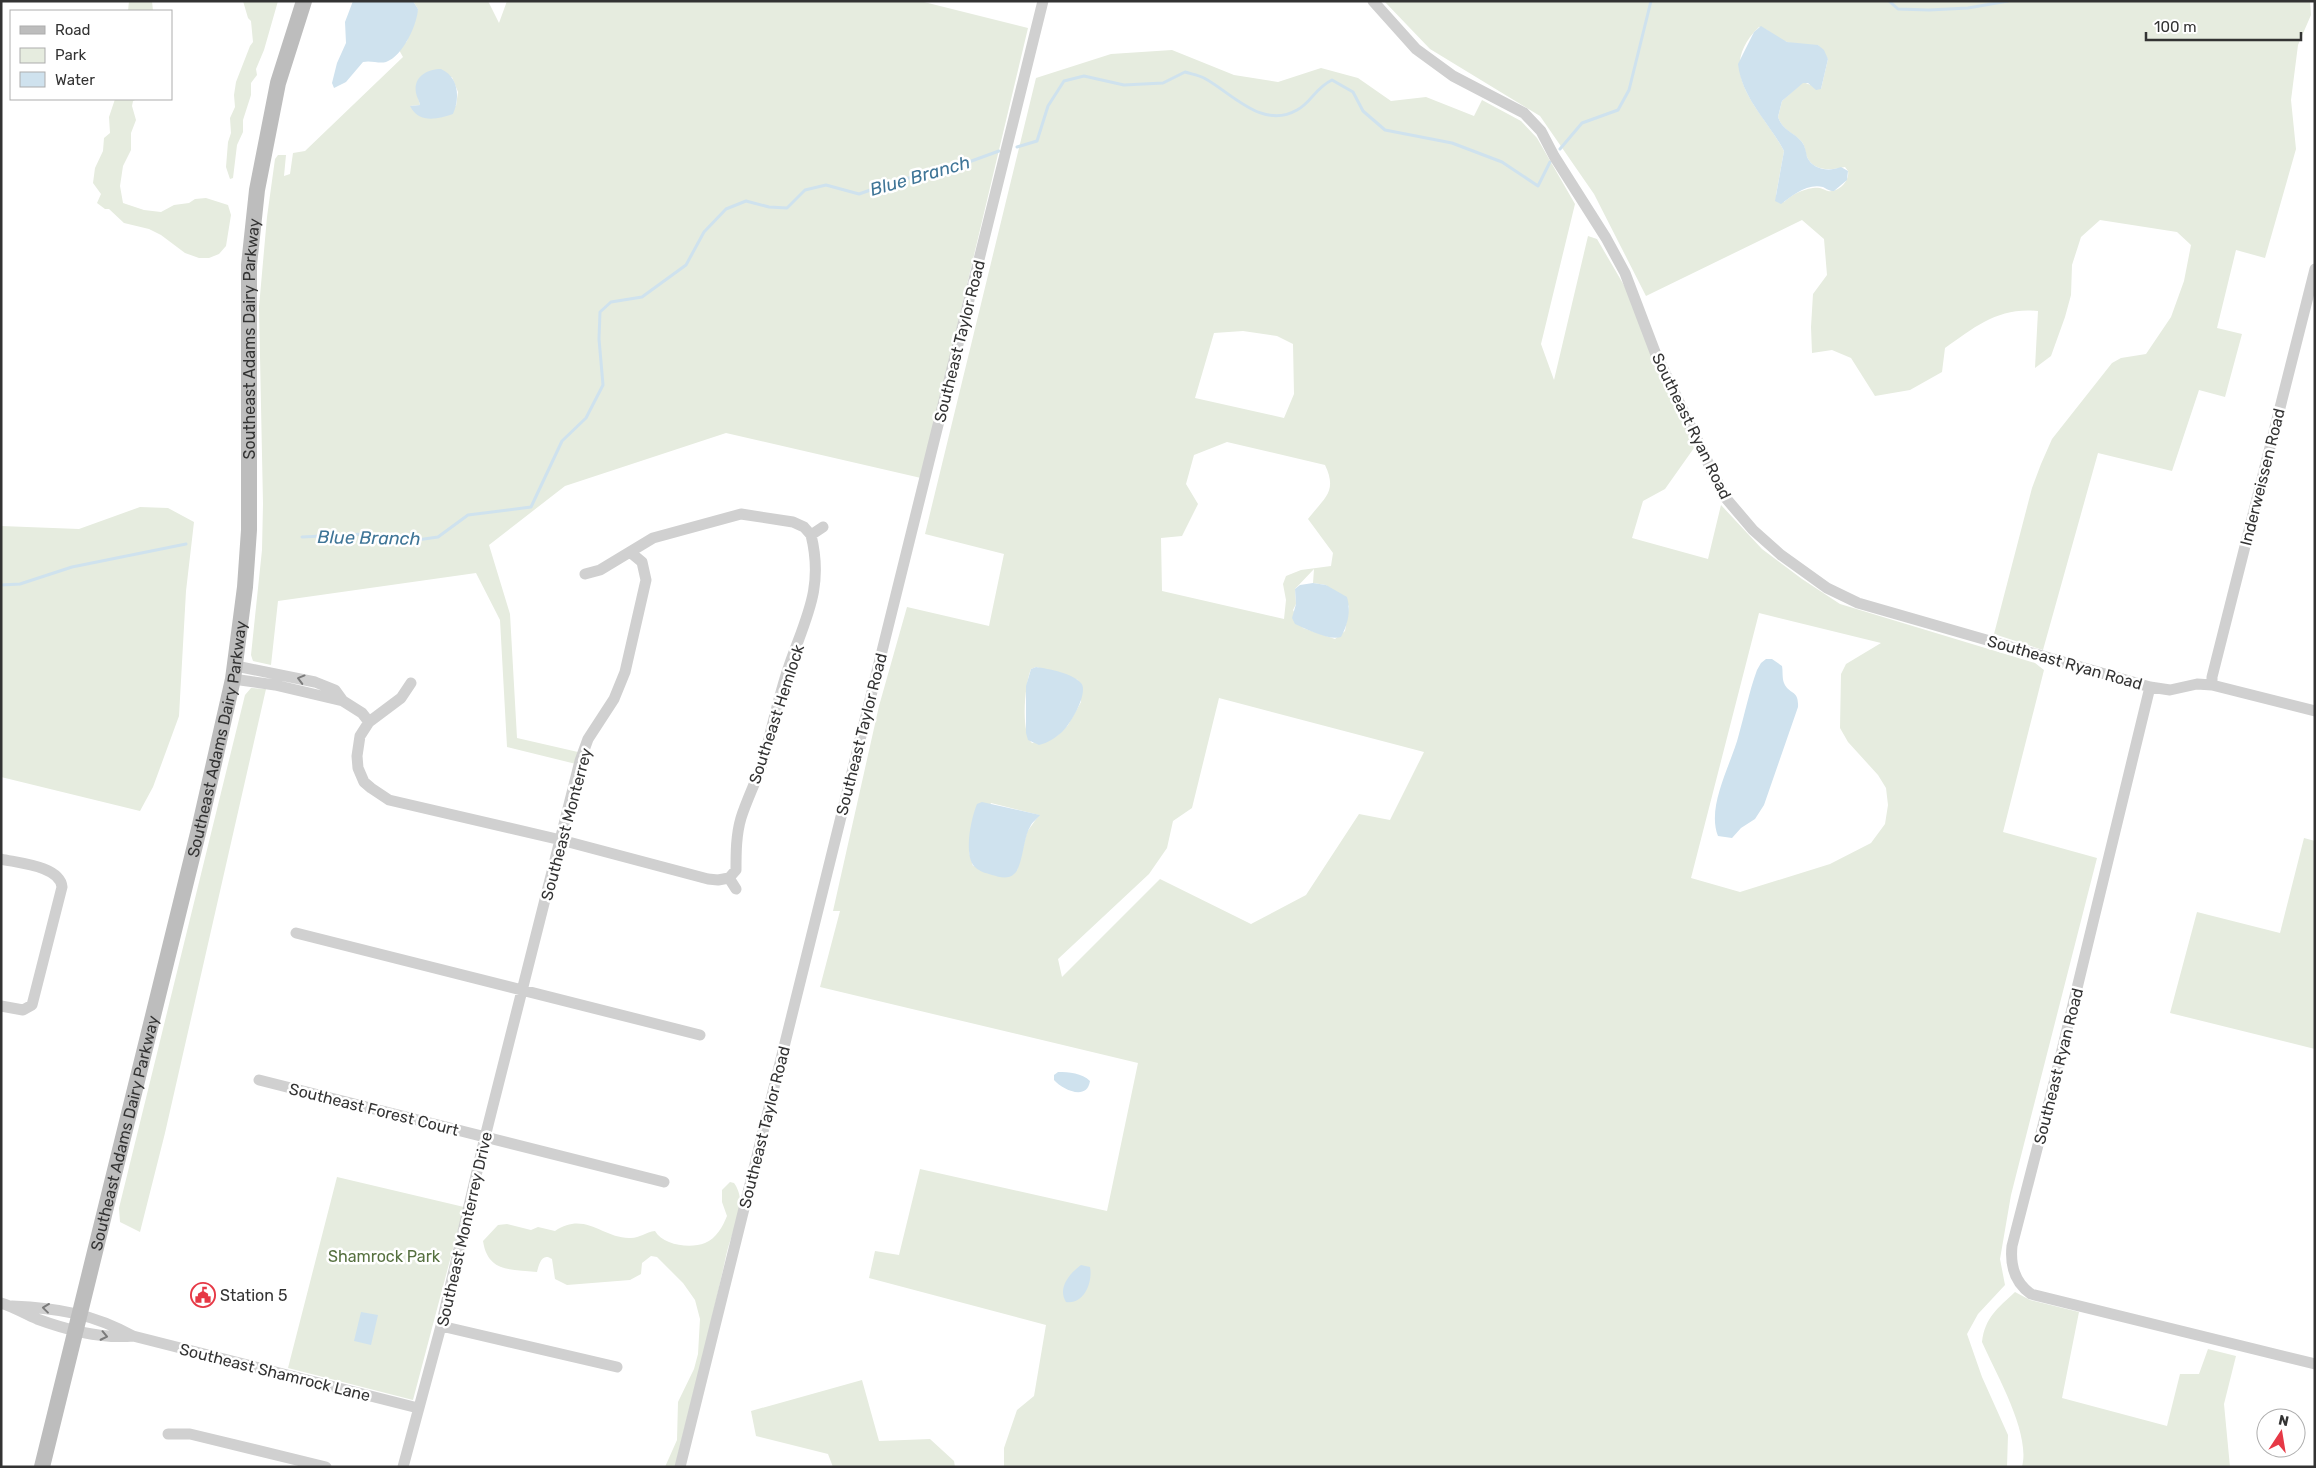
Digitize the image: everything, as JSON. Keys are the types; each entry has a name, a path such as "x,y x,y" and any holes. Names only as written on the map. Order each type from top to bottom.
{"main road":[{"name":"Southeast Adams Dairy Parkway","path":"42,1467 234,672 249,530 249,265 257,190 278,83 304,1"}],"street":[{"name":"Southeast Taylor Road","path":"680,1467 1044,1"},
{"name":"Southeast Ryan Road","path":"1373,1 1416,49 1453,76 1524,113 1541,131 1625,273 1655,352 1724,496 1753,530 1781,555 1827,588 1858,603 2150,686 2055,1079 2012,1246 2011,1260 2014,1273 2018,1281 2031,1294 2315,1364"},
{"name":"Inderweissen Road","path":"2212,685 2212,677 2315,269"},
{"path":"585,574 600,570 653,538 741,514 793,522 804,527 811,535 823,526"},
{"name":"Southeast Hemlock","path":"729,878 736,870 737,840 741,819 764,755 775,712 815,590 816,556 811,535"},
{"name":"Southeast Monterrey","path":"522,990 580,761 588,739 614,699 625,672 646,580 642,562 630,552"},
{"path":"234,672 275,685 343,701 362,713 369,722"},
{"path":"411,683 401,698 369,722 360,736 357,756 360,776 364,782 390,800 561,840 708,879 729,878 736,889"},
{"path":"2150,686 2170,690 2197,684 2212,685 2315,711"},
{"path":"350,782 360,776"},
{"path":"1,859 51,871 63,876 35,999 30,1013 1,1006"},
{"path":"296,933 700,1035"},
{"name":"Southeast Monterrey Drive","path":"403,1467 441,1326 485,1137 522,990"},
{"name":"Southeast Forest Court","path":"259,1080 664,1182"},
{"name":"Southeast Shamrock Lane","path":"7,1305 44,1307 80,1313 114,1326 133,1336 418,1408"},
{"name":"Southeast Shamrock Lane","path":"7,1305 37,1319 76,1330 112,1338 133,1336"},
{"path":"441,1326 618,1367"},
{"path":"168,1434 190,1434 326,1467"}],"green space":[{"path":"129,1 152,1 153,10 128,10"},
{"path":"243,1 278,1 264,50 256,69 257,75 251,83 251,95 243,120 243,132 237,145 233,178 230,179 226,167 228,142 231,133 230,118 235,107 236,82 253,42 251,21 248,18"},
{"path":"413,1 488,1 499,23 507,1 920,1 1028,28 921,478 726,433 565,486 489,545 510,614 517,738 578,752 576,764 507,747 500,620 476,573 278,601 271,665 253,661 251,655 262,550 263,504 259,307 267,217 275,159 278,155 286,155 284,176 290,174 293,153 305,151 403,57 399,50 407,41 418,9","holes":["452,77 458,92 456,106 410,106 420,105 416,90 417,83"]},
{"path":"1384,1 2310,1 2311,15 2298,45 2291,100 2296,149 2265,258 2236,250 2217,328 2242,334 2225,397 2199,390 2172,471 2098,453 2043,650 1994,634 2032,488 2052,439 2112,363 2121,358 2146,354 2171,317 2184,281 2191,245 2177,232 2100,220 2081,237 2072,265 2071,295 2051,356 2035,368 2038,311 2011,312 1988,320 1945,348 1942,372 1910,390 1875,396 1851,358 1832,350 1812,353 1813,294 1827,275 1824,239 1802,220 1646,296 1594,194 1540,116 1430,49","holes":["1759,27 1786,42 1818,45 1828,59 1821,89 1803,82 1782,101 1778,117 1785,128 1802,142 1810,162 1818,168 1834,169 1845,167 1848,171 1847,179 1836,190 1809,189 1797,193 1784,202 1776,195 1784,151 1754,106 1741,76 1740,60 1746,44"]},
{"path":"1172,50 1234,75 1278,82 1321,68 1358,78 1391,101 1426,97 1474,116 1482,100 1521,121 1537,138 1575,204 1541,344 1554,380 1588,236 1597,239 1625,287 1694,448 1665,489 1643,501 1632,538 1708,559 1721,505 1762,549 1840,604 2035,663 2044,670 2003,832 2097,858 2011,1195 2000,1259 2005,1285 1978,1314 1967,1334 1982,1377 2008,1435 2007,1467 1004,1467 1004,1448 1017,1410 1034,1396 1046,1325 869,1278 875,1251 899,1255 920,1169 1107,1211 1138,1063 820,987 840,911 833,911 879,706 907,607 989,626 1004,554 925,534 1036,78 1111,54","holes":["1243,331 1277,336 1293,344 1294,394 1284,418 1195,398 1214,333","1227,442 1325,465 1329,474 1330,488 1324,500 1308,519 1333,553 1331,566 1301,570 1286,576 1283,584 1286,600 1284,619 1162,591 1161,538 1182,536 1198,504 1186,484 1194,455","1314,569 1313,583 1326,585 1349,606 1345,631 1335,639 1303,628 1293,610 1296,604 1295,589","1759,613 1881,643 1846,664 1841,674 1840,728 1848,742 1878,775 1886,788 1888,805 1885,824 1871,843 1830,864 1740,892 1691,878","1036,667 1078,680 1081,702 1068,725 1058,735 1032,743 1028,737 1025,718 1031,669","1219,698 1424,752 1390,820 1359,814 1306,895 1251,924 1160,879 1062,977 1058,959 1149,874 1167,848 1173,821 1192,808","991,803 1039,815 1027,832 1017,870 973,866 969,852"]},
{"path":"115,100 135,100 132,106 136,120 131,133 131,150 123,166 120,186 123,203 144,210 161,212 174,205 189,203 195,199 206,198 228,205 231,215 226,246 219,254 209,258 199,258 185,253 161,235 149,229 124,223 109,209 105,209 97,203 101,194 93,183 95,168 103,151 104,138 110,133 109,117"},
{"path":"140,507 168,508 194,522 186,591 179,716 153,787 140,811 1,777 1,526 79,529"},
{"path":"251,688 266,689 165,1133 140,1232 120,1222 119,1208 245,695"},
{"path":"2304,838 2315,841 2315,1049 2170,1013 2197,912 2280,933"},
{"name":"Shamrock Park","path":"337,1177 464,1207 413,1400 288,1368"},
{"path":"730,1182 734,1183 740,1196 738,1217 728,1249 675,1467 665,1467 677,1440 678,1402 694,1369 698,1354 700,1319 695,1300 683,1283 657,1257 651,1256 642,1263 641,1274 630,1280 567,1285 555,1279 552,1259 549,1257 543,1258 537,1272 510,1269 495,1264 490,1259 483,1241 498,1225 507,1224 531,1230 538,1227 555,1231 566,1226 584,1224 619,1237 636,1237 655,1231 670,1243 685,1246 699,1245 709,1241 719,1232 727,1216 722,1202 722,1190"},
{"path":"2015,1292 2030,1300 2079,1312 2062,1398 2167,1426 2180,1374 2199,1374 2208,1349 2236,1356 2224,1404 2230,1467 2022,1467 2022,1438 2017,1421 1982,1342 1989,1319"},
{"path":"862,1380 879,1441 930,1439 954,1461 955,1467 833,1467 828,1454 756,1436 751,1411"}],"water":[{"path":"353,1 413,1 418,9 417,16 408,39 392,59 386,62 363,62 346,82 334,88 332,83 337,63 346,43 345,22"},
{"path":"1761,26 1787,42 1818,45 1824,50 1828,59 1821,89 1816,90 1808,83 1803,83 1782,101 1778,117 1780,122 1802,142 1807,157 1813,165 1822,169 1841,167 1848,171 1847,180 1834,191 1823,187 1811,187 1800,191 1781,204 1775,201 1784,151 1750,99 1738,64 1754,32"},
{"path":"441,69 455,83 457,101 453,114 429,119 418,116 410,106 420,105 416,93 417,82 426,72"},
{"path":"1313,583 1326,585 1347,597 1348,617 1341,637 1325,636 1295,624 1292,618 1296,604 1295,589 1300,585"},
{"path":"1766,659 1772,659 1782,666 1784,683 1797,697 1798,707 1764,805 1755,819 1741,828 1732,838 1718,836 1715,824 1715,811 1721,785 1736,745 1757,670"},
{"path":"1036,667 1060,672 1072,677 1081,683 1083,687 1078,708 1066,728 1051,740 1039,745 1028,740 1026,733 1026,686 1031,669"},
{"path":"982,802 1040,815 1028,832 1017,870 1009,877 1000,877 983,872 971,862 969,837 972,818 977,804"},
{"path":"1058,1072 1083,1076 1090,1081 1088,1087 1084,1091 1074,1092 1063,1087 1054,1080 1054,1075"},
{"path":"1081,1265 1090,1267 1090,1279 1086,1291 1078,1300 1066,1302 1063,1291 1066,1281"},
{"path":"361,1312 378,1315 371,1345 354,1341"}],"waterway":[{"name":"Blue Branch","path":"1560,149 1582,123 1618,110 1629,90 1651,1"},
{"name":"Blue Branch","path":"1889,1 1898,9 1929,10 1968,8 2008,1"},
{"name":"Blue Branch","path":"1017,147 1037,141 1048,106 1064,81 1084,76 1124,85 1163,83 1185,72 1204,78 1248,107 1272,116 1284,115 1297,110 1321,87 1332,80 1353,92 1363,111 1385,130 1452,143 1502,162 1538,186 1550,162"},
{"name":"Blue Branch","path":"302,537 365,534 410,541 438,537 468,515 531,507 562,441 586,418 603,385 599,339 600,312 611,302 642,297 686,265 704,232 726,209 746,201 769,207 787,208 805,190 826,185 859,194 896,181 955,167 999,151"},
{"name":"Blue Branch","path":"1,585 20,584 72,567 186,544"}],"place":[{"name":"Station 5","path":"203,1295"}]}
